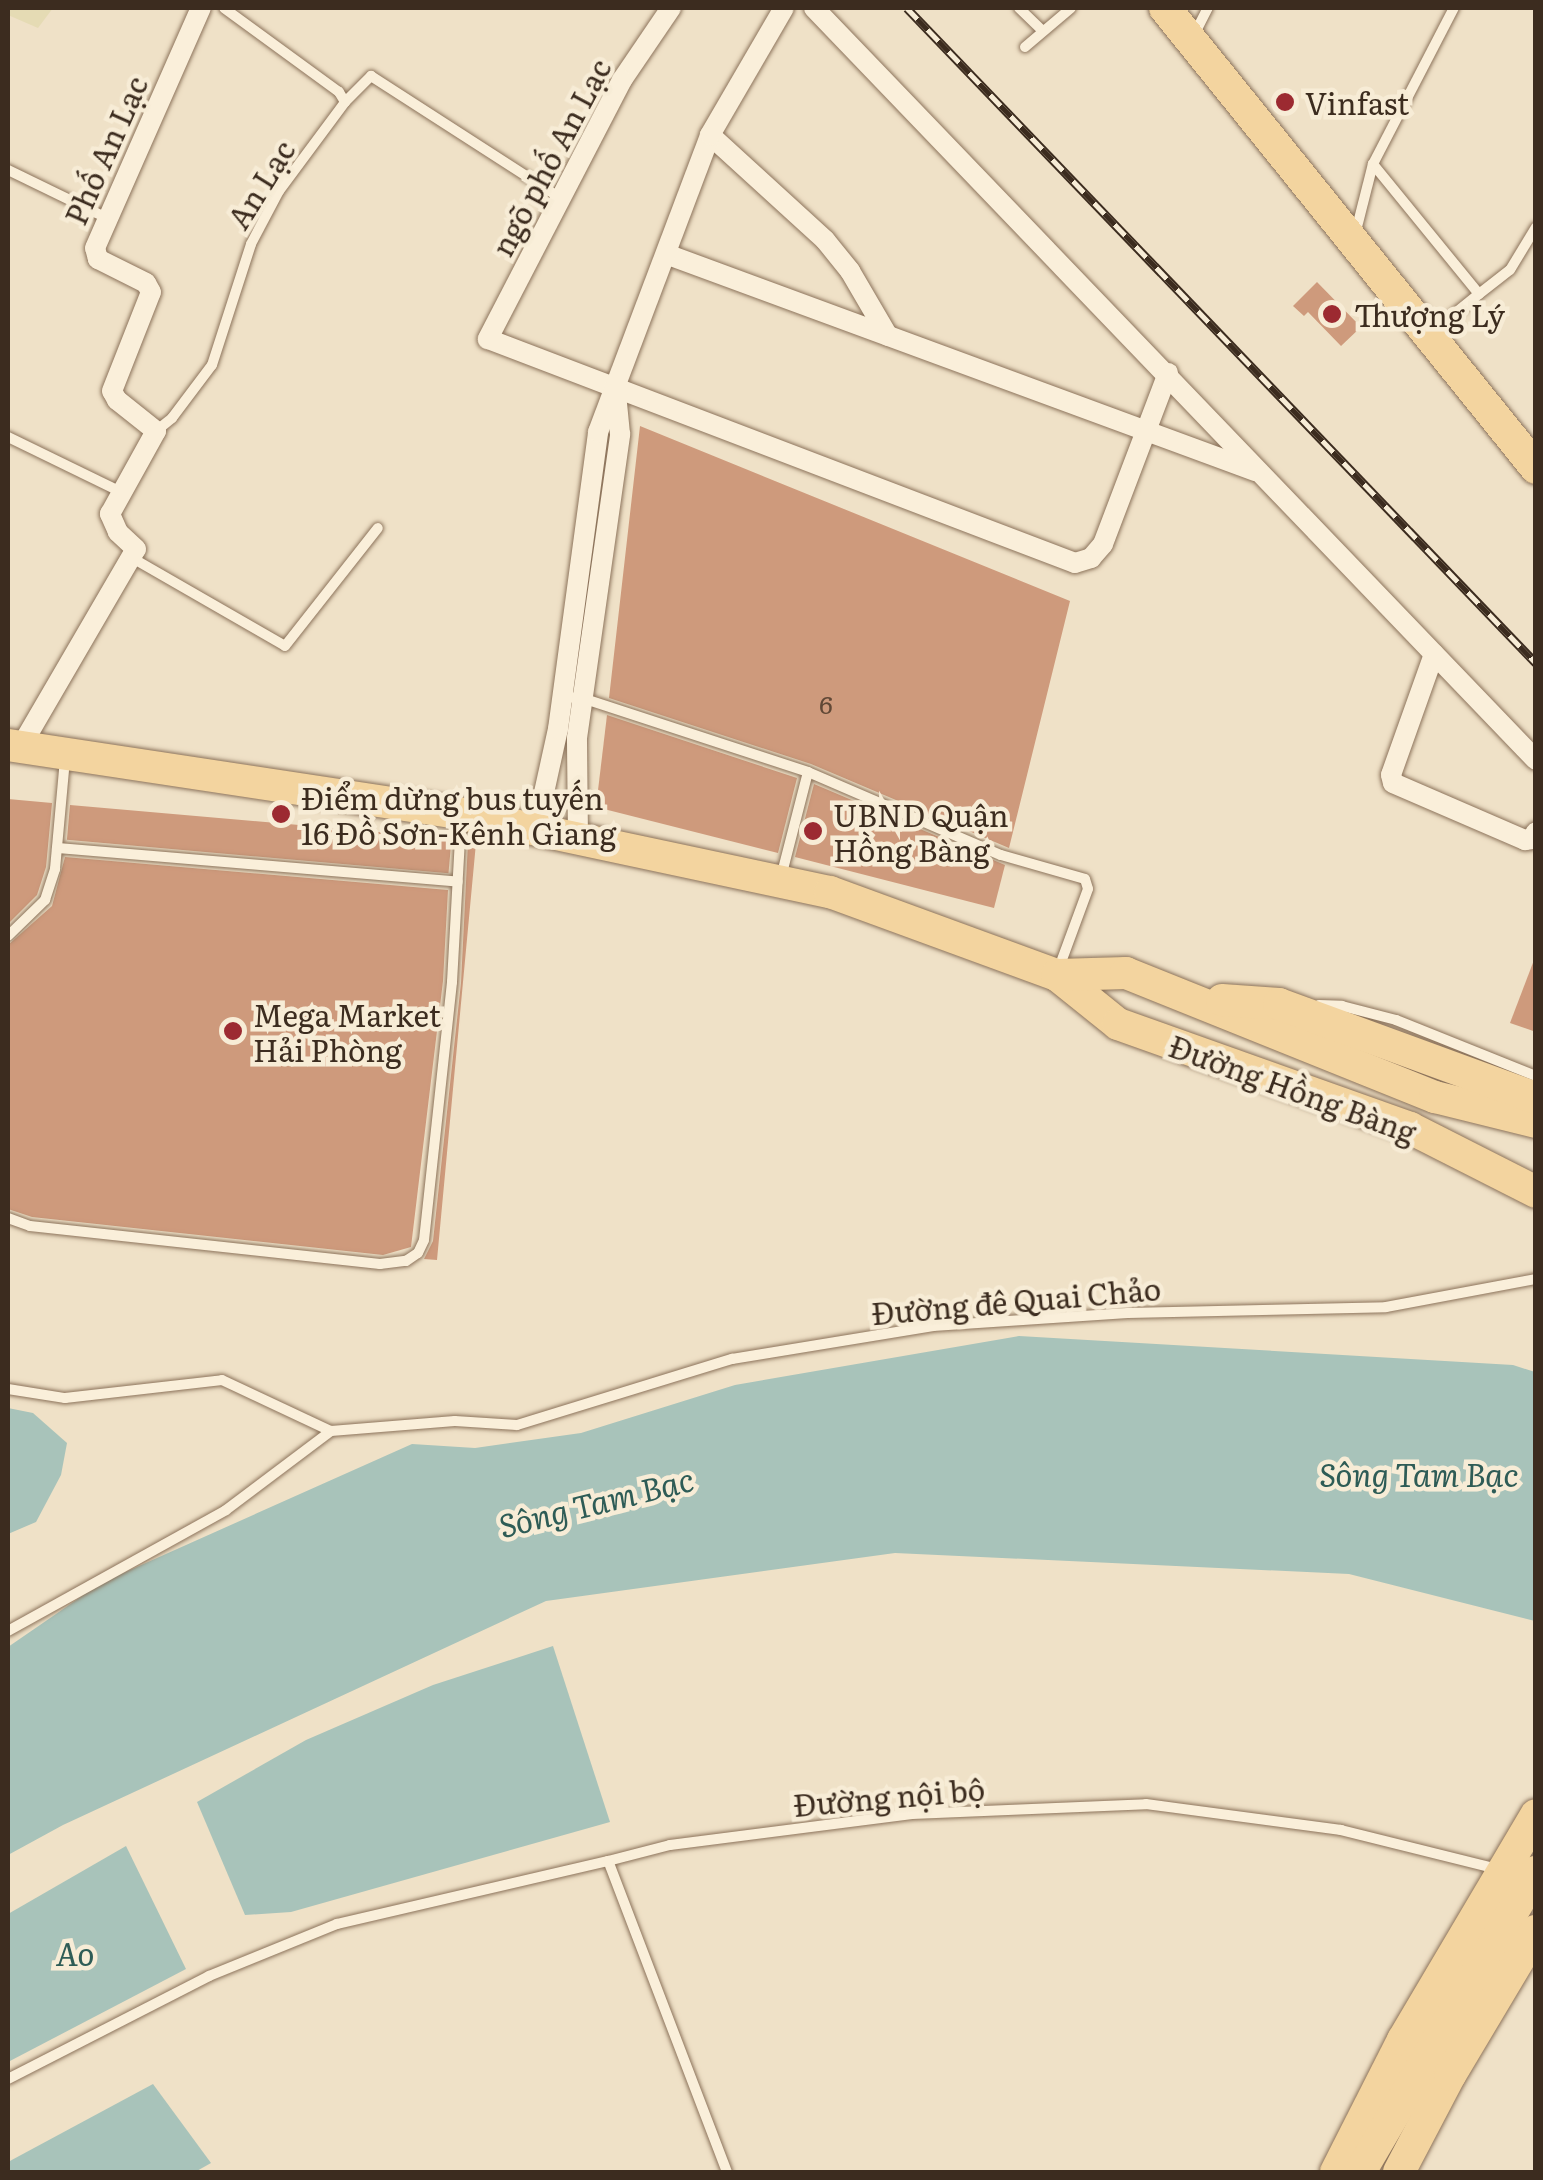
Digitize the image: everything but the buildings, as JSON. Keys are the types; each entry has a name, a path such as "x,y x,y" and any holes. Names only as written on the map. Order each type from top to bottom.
{"main road":[{"path":"1165,8 1428,335 1527,451"},
{"name":"Đường Hồng Bàng","path":"14,746 462,814 830,892 1057,975 1118,1024 1410,1128 1536,1192"},
{"name":"Đường Hồng Bàng","path":"1057,975 1126,973 1435,1097 1536,1122"},
{"path":"1194,999 1279,1004 1536,1098"},
{"path":"1435,1097 1536,1144"},
{"path":"1410,1128 1536,1166"},
{"path":"1360,2172 1396,2113 1520,1871 1536,1815"},
{"path":"1336,2172 1403,2040 1520,1871"},
{"path":"1399,2172 1450,2076 1536,1931"},
{"path":"1375,2172 1396,2113"}],"street":[{"name":"Phố An Lạc","path":"156,431 117,400 112,390 151,292 146,283 95,255 107,218 201,8"},
{"name":"ngõ phố An Lạc","path":"616,391 488,339 622,80 671,8"},
{"path":"536,829 572,697 620,434 616,391 710,135 784,8"},
{"path":"814,8 1536,760"},
{"path":"710,135 825,240 850,271 888,336"},
{"path":"666,254 1258,472"},
{"path":"616,391 1076,562 1091,558 1103,544 1168,373"},
{"path":"14,746 134,559 134,543 118,532 110,514 156,431"},
{"path":"1434,654 1391,775 1393,783 1525,840 1532,839 1536,832"},
{"path":"572,697 577,738 578,838"}],"lane":[{"path":"224,8 339,92 345,102 371,76 561,198"},
{"path":"1019,8 1042,30"},
{"path":"1025,47 1071,8"},
{"path":"1191,40 1208,8"},
{"path":"1354,242 1373,164 1454,8"},
{"name":"An Lạc","path":"156,431 172,418 212,365 251,244 279,191 345,102"},
{"path":"1373,164 1479,294"},
{"path":"8,170 107,218"},
{"path":"1428,335 1510,270 1536,228"},
{"path":"8,436 120,491"},
{"path":"134,559 285,646 378,528"},
{"path":"572,697 808,772 1002,855 1085,879 1088,889 1057,975"},
{"path":"8,936 44,900 57,848 66,754"},
{"path":"779,884 808,772"},
{"path":"8,1218 30,1226 380,1264 406,1261 418,1253 424,1240 452,982 462,814"},
{"path":"57,848 458,882"},
{"path":"1279,1004 1342,1006 1396,1020 1536,1076"},
{"name":"Đường đê Quai Chảo","path":"8,1389 65,1398 222,1380 331,1431 455,1421 517,1425 732,1359 934,1326 1128,1313 1386,1307 1536,1280"},
{"path":"8,1631 226,1510 331,1431"},
{"name":"Đường nội bộ","path":"8,2080 209,1976 337,1924 670,1845 912,1814 1146,1804 1341,1830 1520,1871"},
{"path":"608,1861 728,2172"}],"shaded area":[{"path":"8,8 53,8 38,28 8,15"}],"water":[{"name":"Sông Tam Bạc","path":"1019,1336 1513,1365 1535,1372 1535,1621 1349,1574 895,1553 546,1601 63,1825 8,1855 8,1647 101,1583 412,1444 475,1448 581,1433 735,1385"},
{"path":"8,1408 33,1413 67,1443 61,1475 36,1522 8,1534"},
{"path":"553,1646 610,1822 291,1912 245,1915 197,1802 306,1740 433,1685"},
{"name":"Ao","path":"126,1846 186,1969 8,2062 8,1914"},
{"path":"153,2084 211,2163 195,2172 8,2172 8,2162"}],"railway":[{"path":"907,8 1536,663"}],"place":[{"name":"Vinfast","path":"1285,102"},
{"name":"Thượng Lý","path":"1332,314"},
{"name":"Điểm dừng bus tuyến 16 Đồ Sơn-Kênh Giang","path":"281,814"},
{"name":"UBND Quận Hồng Bàng","path":"813,831"},
{"name":"Mega Market Hải Phòng","path":"233,1031"}]}
